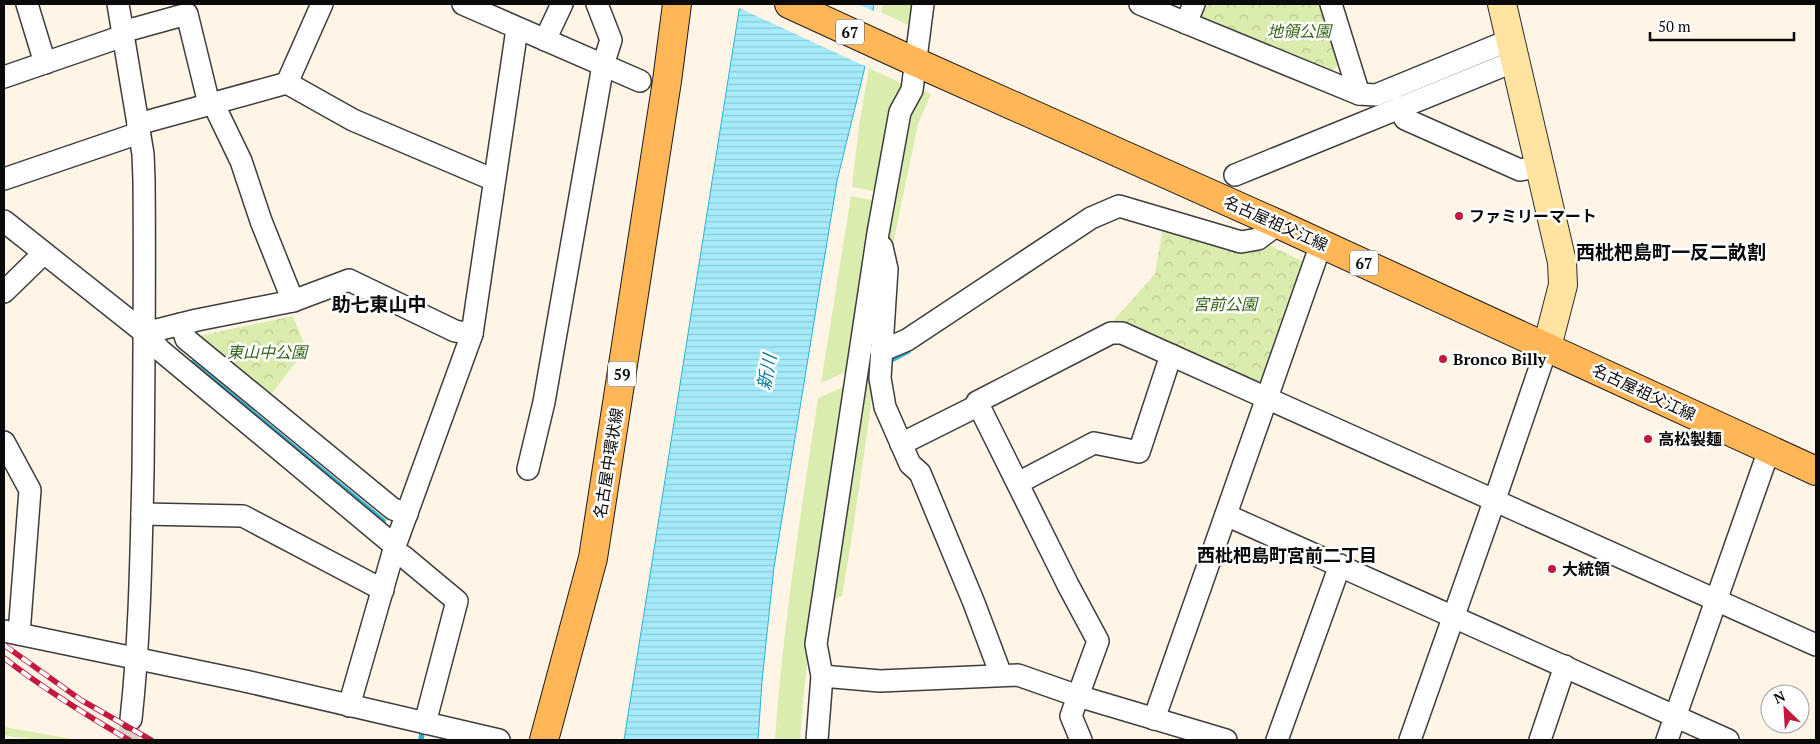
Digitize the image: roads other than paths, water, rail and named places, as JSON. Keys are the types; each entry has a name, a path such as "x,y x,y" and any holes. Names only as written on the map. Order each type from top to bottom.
{"main road":[{"name":"名古屋中環状線","path":"544,740 593,558 667,82 676,4"},
{"name":"名古屋祖父江線","path":"789,4 1278,224 1816,471"}],"street":[{"path":"26,4 45,63"},
{"path":"118,4 138,128 144,180 145,333 142,514 138,659 131,719"},
{"path":"287,83 322,4"},
{"path":"463,4 640,81"},
{"path":"545,40 562,4"},
{"path":"528,469 544,402 603,66 611,40 597,4"},
{"path":"818,740 822,676 816,644 878,233 900,112 912,90 913,61 923,4"},
{"path":"1140,4 1359,94 1376,95 1513,50"},
{"path":"1186,23 1194,4"},
{"path":"1330,4 1359,94"},
{"path":"1410,740 1495,499 1546,347 1563,285 1558,239 1502,4"},
{"path":"4,77 123,34 187,14 211,104 241,161 261,222 293,301"},
{"path":"349,706 394,549 472,334 517,29"},
{"path":"1235,175 1400,108 1513,50"},
{"path":"4,179 138,128 211,104 287,83 353,120 494,180"},
{"path":"1400,108 1405,119 1520,170 1540,166"},
{"path":"882,351 907,340 1092,218 1119,206 1241,242 1258,239 1278,224"},
{"path":"4,221 145,333 160,350 457,601 425,723"},
{"path":"878,233 887,269 880,378 885,407 910,464 920,473 974,603 1001,676"},
{"path":"1154,719 1321,244"},
{"path":"4,292 44,253"},
{"path":"145,333 293,301 349,280 455,331 472,334"},
{"path":"181,324 186,339 393,510 407,514"},
{"path":"1081,740 1071,716 1098,641 977,402 1111,333 1122,333 1495,499 1816,645"},
{"path":"1018,483 1094,443 1139,452 1171,355"},
{"path":"901,444 979,406"},
{"path":"4,442 30,490 9,631 499,740"},
{"path":"1668,740 1769,450"},
{"path":"142,514 243,516 383,590"},
{"path":"1226,514 1728,740"},
{"path":"1278,740 1340,565"},
{"path":"1540,740 1565,666"},
{"path":"822,676 880,681 1018,675 1078,696 1226,740"}],"water":[{"name":"新川","path":"740,4 874,4 864,71 837,181 774,567 758,740 624,740"}],"waterway":[{"path":"887,362 908,351"},
{"path":"192,363 383,521"},
{"path":"421,740 422,733"}],"tunnel":[{"path":"128,740 131,719"}],"railway":[{"path":"4,645 81,700 151,740"},
{"path":"4,658 65,701 129,740"}],"place":[{"name":"ファミリーマート","path":"1459,216"},
{"name":"Bronco Billy","path":"1443,359"},
{"name":"高松製麺","path":"1648,439"},
{"name":"大統領","path":"1552,569"}],"district":[{"name":"西枇杷島町一反二畝割","path":"1671,251"},
{"name":"助七東山中","path":"379,303"},
{"name":"西枇杷島町宮前二丁目","path":"1287,555"}],"park label":[{"name":"地領公園","path":"1299,31"},
{"name":"宮前公園","path":"1225,304"},
{"name":"東山中公園","path":"267,352"}]}
